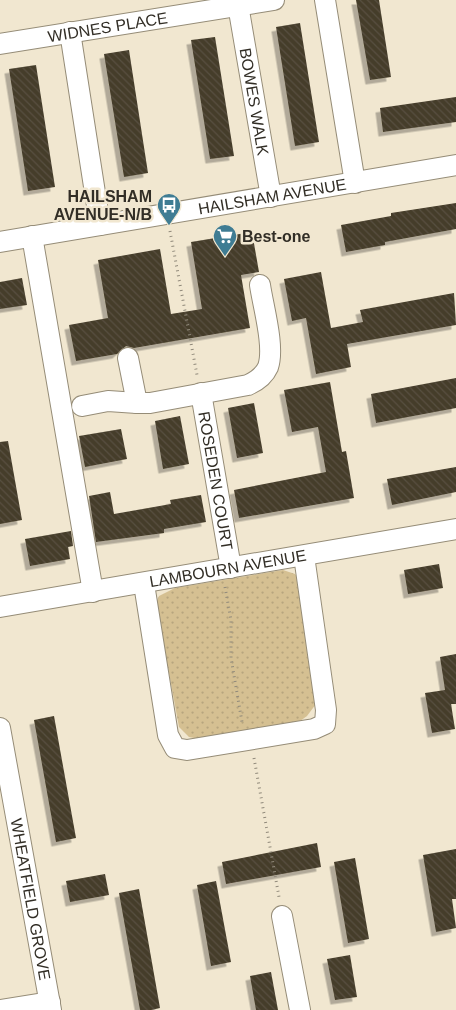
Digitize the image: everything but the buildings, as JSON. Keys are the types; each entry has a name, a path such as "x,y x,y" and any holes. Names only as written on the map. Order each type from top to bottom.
{"street":[{"name":"WIDNES PLACE","path":"0,44 274,0"},
{"path":"325,0 355,183"},
{"name":"BOWES WALK","path":"238,5 271,197"},
{"path":"70,32 100,224"},
{"name":"HAILSHAM AVENUE","path":"0,242 456,166"},
{"path":"32,236 93,592"},
{"name":"ROSEDEN COURT","path":"82,406 108,401 150,403 248,385 257,381 268,366 270,347 260,285"},
{"path":"128,358 137,403"},
{"name":"ROSEDEN COURT","path":"201,393 231,568"},
{"name":"LAMBOURN AVENUE","path":"0,607 144,584 456,529"},
{"path":"144,584 168,735 175,748 187,750 314,730 325,724 326,710 304,556"},
{"name":"WHEATFIELD GROVE","path":"1,738 50,1006"},
{"path":"282,916 300,1010"},
{"path":"1,1010 50,1006"}],"path":[{"path":"166,213 201,393"}],"shaded area":[{"path":"283,570 295,574 302,584 316,704 307,716 296,724 205,740 189,737 179,727 156,603 159,596 175,588"}],"place":[{"name":"HAILSHAM AVENUE-N/B","path":"169,226"},
{"name":"Best-one","path":"225,257"}]}
